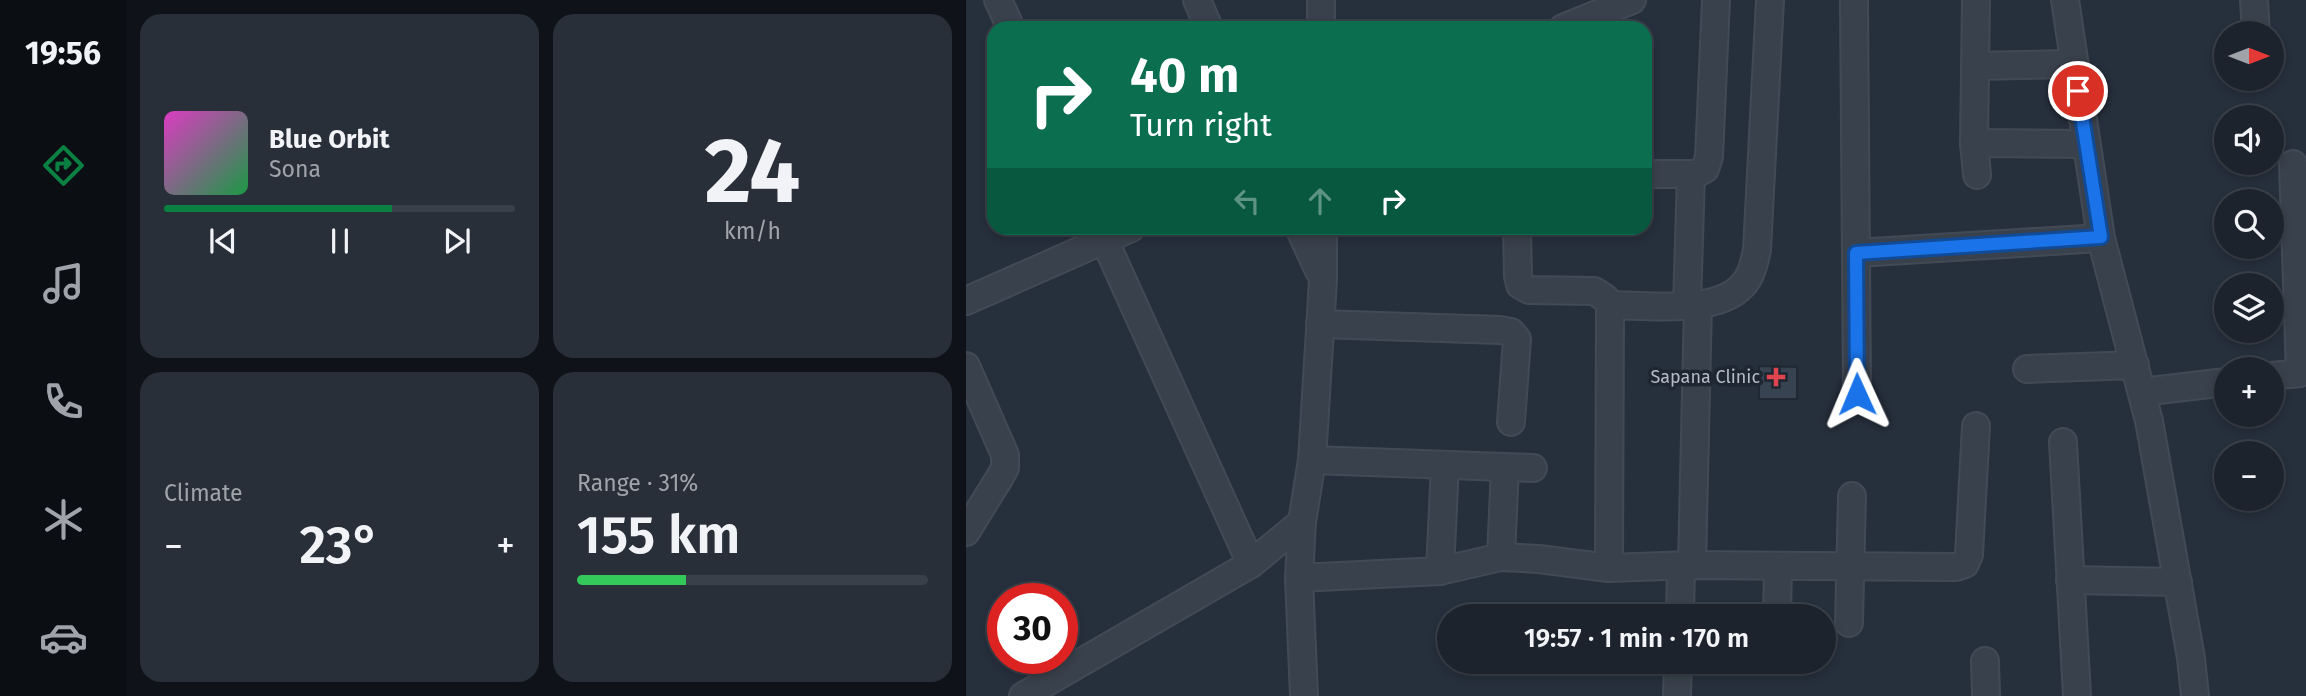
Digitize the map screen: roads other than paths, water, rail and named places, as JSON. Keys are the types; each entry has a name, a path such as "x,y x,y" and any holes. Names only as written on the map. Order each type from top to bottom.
{"street":[{"path":"998,0 1007,21"},
{"path":"1197,0 1206,21"},
{"path":"1321,0 1321,21"},
{"path":"1580,21 1632,0"},
{"path":"1652,174 1696,174 1705,169 1709,157 1716,0"},
{"path":"1610,305 1692,305 1722,299 1741,288 1752,271 1757,250 1770,0"},
{"path":"1854,0 1857,394"},
{"path":"1976,0 1977,175"},
{"path":"2064,0 2101,237 2149,421 2191,658 2195,696"},
{"path":"2254,0 2255,21"},
{"path":"1975,66 2074,64"},
{"path":"1975,144 2085,144"},
{"path":"1682,604 1687,566 1692,305 1690,174"},
{"path":"2284,375 2300,373 2297,178"},
{"path":"966,301 1100,235"},
{"path":"1102,235 1251,564"},
{"path":"1303,235 1323,280"},
{"path":"1304,696 1299,578 1302,523 1312,460 1323,280 1323,235"},
{"path":"1517,235 1520,285 1529,290 1594,291 1610,305 1609,568"},
{"path":"1856,253 2101,237"},
{"path":"1320,324 1511,332 1517,339 1511,422"},
{"path":"2027,369 2135,365"},
{"path":"966,366 1005,455 1005,468 966,532"},
{"path":"2142,392 2214,383"},
{"path":"1299,578 1440,571 1501,557 1609,568 1956,567 1965,564 1969,555 1976,426"},
{"path":"2063,442 2077,696"},
{"path":"1312,460 1533,468"},
{"path":"1440,571 1445,465"},
{"path":"1501,557 1505,467"},
{"path":"1849,623 1852,496"},
{"path":"1023,696 1251,564 1302,523"},
{"path":"1777,604 1778,566"},
{"path":"2070,580 2178,582"},
{"path":"1985,661 1986,696"},
{"path":"1677,696 1678,674"}],"place":[{"name":"Sapana Clinic","path":"1776,377"}]}
